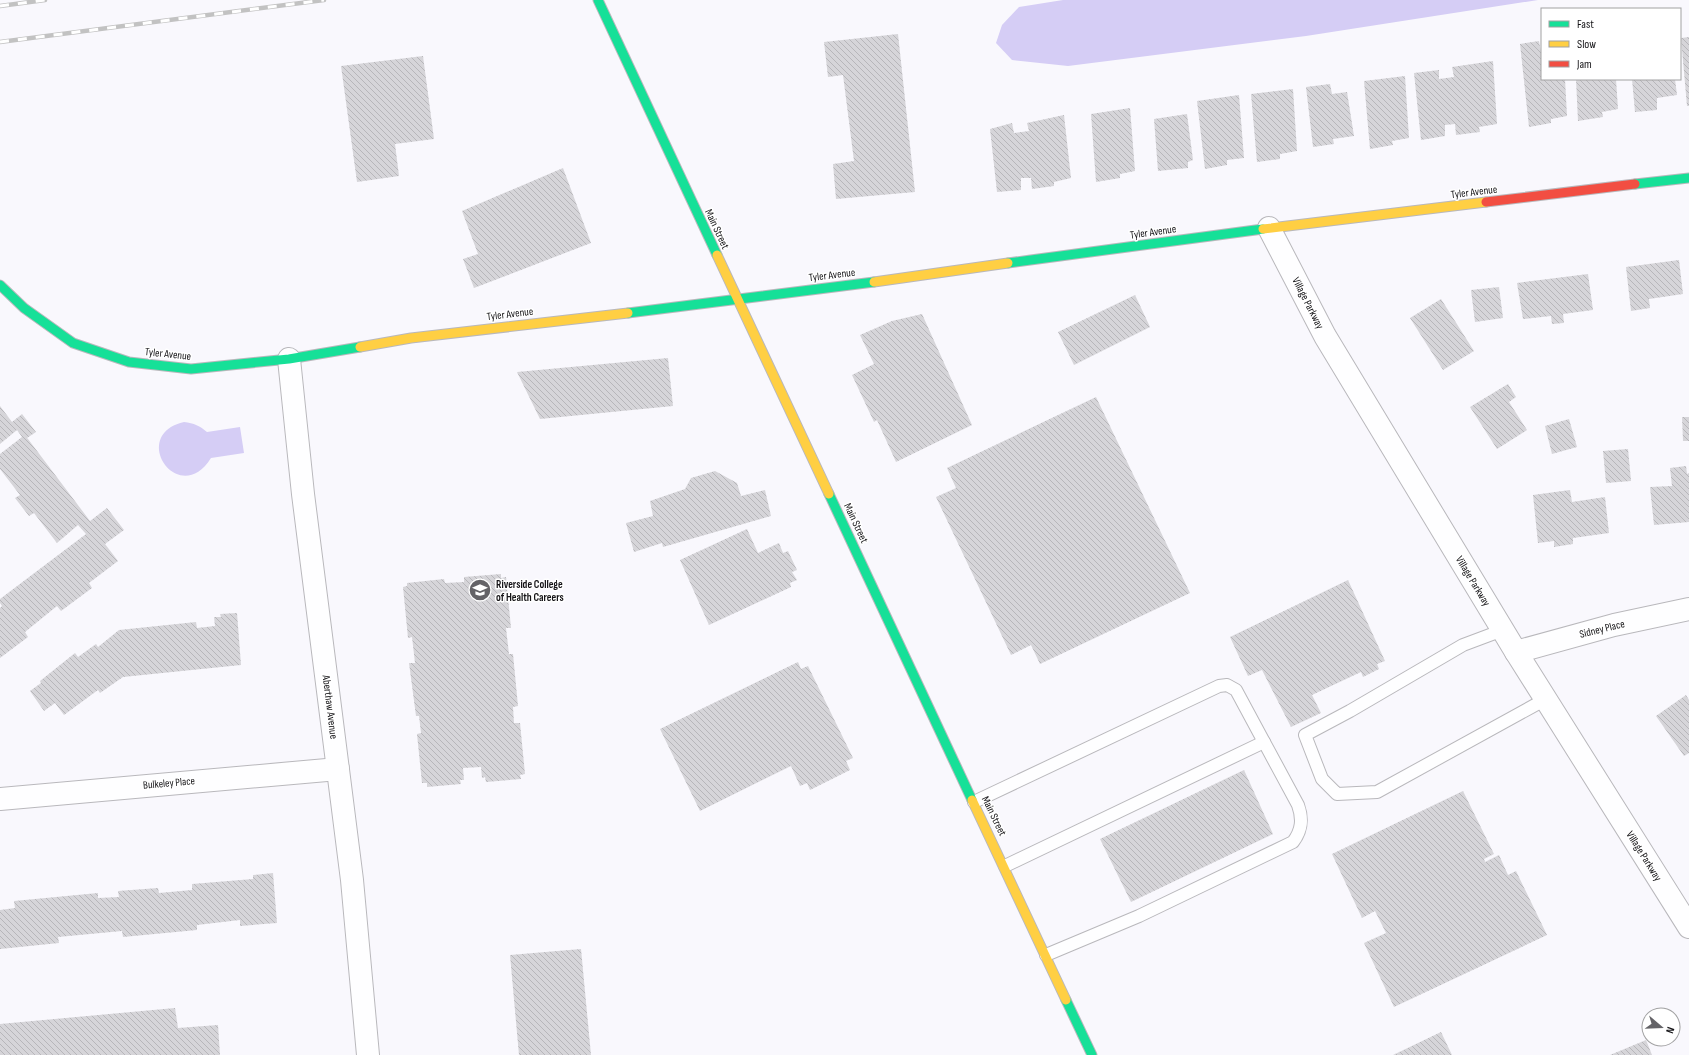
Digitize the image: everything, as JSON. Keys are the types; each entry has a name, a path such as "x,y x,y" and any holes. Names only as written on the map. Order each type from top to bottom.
{"street":[{"name":"Main Street","path":"598,0 737,300 1005,866 1092,1055"},
{"name":"Tyler Avenue","path":"0,285 24,308 73,343 129,362 191,369 289,359 412,338 737,300 1269,228 1689,178"},
{"name":"Village Parkway","path":"1269,228 1325,336 1516,652 1689,927"},
{"name":"Aberthaw Avenue","path":"289,359 304,502 352,880 368,1055"},
{"name":"Sidney Place","path":"1516,652 1614,625 1689,609"},
{"name":"Bulkeley Place","path":"0,798 338,769"}],"lane":[{"path":"1503,630 1463,646 1350,711 1304,734 1322,779 1337,794 1377,792 1546,699"},
{"path":"974,802 1219,686 1227,685 1236,690 1298,805 1301,814 1300,828 1292,842 1139,916 1046,955"},
{"path":"1005,866 1264,742"}],"shaded area":[{"path":"1063,0 1538,0 1306,36 1068,66 1012,60 996,43 1002,25 1019,7"},
{"path":"184,422 197,425 207,432 240,427 244,453 211,458 198,472 185,476 174,472 164,464 159,453 160,440 168,429"}],"building":[{"path":"898,34 915,192 836,199 833,164 854,161 843,75 828,77 824,42"},
{"path":"1689,37 1689,106 1687,106 1681,38"},
{"path":"1539,41 1541,52 1541,80 1565,80 1567,116 1551,119 1551,123 1529,127 1520,44"},
{"path":"423,56 434,139 395,144 399,176 357,182 341,66"},
{"path":"1493,61 1497,124 1479,127 1480,132 1456,135 1455,124 1445,125 1445,136 1421,140 1414,73 1439,70 1439,79 1454,77 1452,67"},
{"path":"1405,76 1409,138 1392,141 1393,145 1370,149 1364,81"},
{"path":"1576,80 1616,80 1618,109 1602,112 1603,117 1578,121"},
{"path":"1632,80 1675,80 1677,95 1657,98 1657,110 1635,112"},
{"path":"1330,84 1332,94 1347,92 1354,136 1333,139 1334,144 1313,147 1306,87"},
{"path":"1293,89 1297,151 1280,154 1280,159 1257,162 1251,94"},
{"path":"1239,95 1244,158 1227,160 1227,165 1205,169 1197,101"},
{"path":"1130,108 1135,171 1120,174 1120,178 1096,182 1091,114"},
{"path":"1187,114 1193,160 1188,162 1188,168 1158,171 1154,119"},
{"path":"1064,115 1071,178 1054,182 1054,186 1032,189 1031,178 1021,178 1021,190 997,192 990,129 1012,123 1014,133 1029,131 1027,123"},
{"path":"563,168 591,243 474,288 463,259 478,254 462,211"},
{"path":"1679,260 1683,294 1649,299 1650,308 1631,311 1626,267"},
{"path":"1588,274 1593,310 1563,314 1564,323 1552,324 1551,316 1523,319 1517,283"},
{"path":"1499,287 1503,318 1475,322 1471,290"},
{"path":"1135,295 1150,327 1074,365 1058,332"},
{"path":"1441,299 1474,351 1443,370 1410,318"},
{"path":"922,314 972,425 896,462 877,420 874,422 852,375 874,364 860,335 892,321"},
{"path":"668,358 673,406 540,419 517,372"},
{"path":"1508,384 1516,397 1509,402 1527,430 1497,449 1470,407"},
{"path":"1096,397 1190,593 1040,664 1031,645 1011,655 936,497 956,488 947,468"},
{"path":"0,406 12,422 22,414 36,432 27,438 90,521 107,508 124,530 105,544 118,561 89,583 92,588 61,611 57,606 25,632 28,637 0,658 0,608 2,606 0,599 86,534 78,525 57,543 34,513 29,516 15,498 20,495 0,469 0,454 22,437 17,430 0,444"},
{"path":"1682,417 1689,417 1689,441 1683,441"},
{"path":"1569,419 1577,447 1552,454 1545,426"},
{"path":"1628,449 1631,481 1606,483 1603,451"},
{"path":"1686,466 1687,474 1689,473 1689,522 1654,525 1650,487 1672,486 1670,468"},
{"path":"715,471 737,483 741,496 765,490 771,516 663,547 662,543 634,552 626,523 653,516 650,501 685,489 691,478"},
{"path":"1570,490 1572,502 1605,497 1609,533 1573,538 1573,544 1554,547 1554,541 1538,543 1533,495"},
{"path":"747,529 758,553 779,543 783,553 788,551 797,570 792,572 797,580 790,583 791,587 709,625 680,560"},
{"path":"501,574 501,578 506,577 511,628 506,628 509,654 513,654 518,706 513,707 514,723 520,723 525,774 520,775 521,779 486,782 485,777 482,778 481,767 463,768 464,780 460,780 461,784 427,787 427,783 422,783 417,734 421,733 419,716 416,716 409,663 415,663 412,637 408,638 403,587 407,586 407,583 444,579 445,583 464,582 464,577"},
{"path":"1348,580 1385,661 1377,664 1379,669 1363,677 1361,672 1312,695 1321,713 1291,727 1262,670 1248,676 1230,637"},
{"path":"237,613 241,665 123,677 100,693 98,690 64,715 55,703 44,711 30,691 75,653 78,657 96,644 98,647 119,630 196,622 197,628 215,626 214,617 221,617 220,614"},
{"path":"798,662 801,669 808,666 853,758 846,761 850,770 810,790 807,783 800,786 791,766 700,811 660,729"},
{"path":"1686,695 1689,700 1689,753 1684,756 1656,716"},
{"path":"1244,770 1273,834 1131,902 1100,839"},
{"path":"1463,791 1494,854 1484,859 1485,862 1499,855 1508,875 1516,871 1547,935 1394,1007 1364,943 1386,933 1375,911 1362,918 1332,854"},
{"path":"273,873 277,923 240,926 240,920 197,925 197,930 123,937 122,931 58,937 59,943 0,949 0,910 15,908 14,901 98,893 98,898 119,897 118,891 158,888 159,893 192,890 192,884 253,879 253,875"},
{"path":"581,949 591,1055 519,1055 510,955"},
{"path":"175,1008 178,1028 218,1025 220,1055 0,1055 0,1024"},
{"path":"1441,1032 1452,1055 1393,1055"},
{"path":"1641,1042 1641,1047 1649,1047 1652,1055 1610,1055"}],"railway":[{"path":"0,6 45,0"},
{"path":"0,42 324,0"}],"traffic: fast":[{"path":"598,0 717,255"},
{"path":"1635,184 1689,178"},
{"path":"1008,263 1263,229"},
{"path":"628,313 874,282"},
{"path":"0,285 24,308 73,343 129,362 191,369 289,359 360,347"},
{"path":"829,494 972,800"},
{"path":"1066,1000 1092,1055"}],"traffic: slow":[{"path":"1263,229 1486,202"},
{"path":"717,255 829,494"},
{"path":"874,282 1008,263"},
{"path":"360,347 411,338 628,313"},
{"path":"972,800 1066,1000"}],"traffic: jam":[{"path":"1486,202 1635,184"}],"place":[{"name":"Riverside College of Health Careers","path":"480,590"}]}
